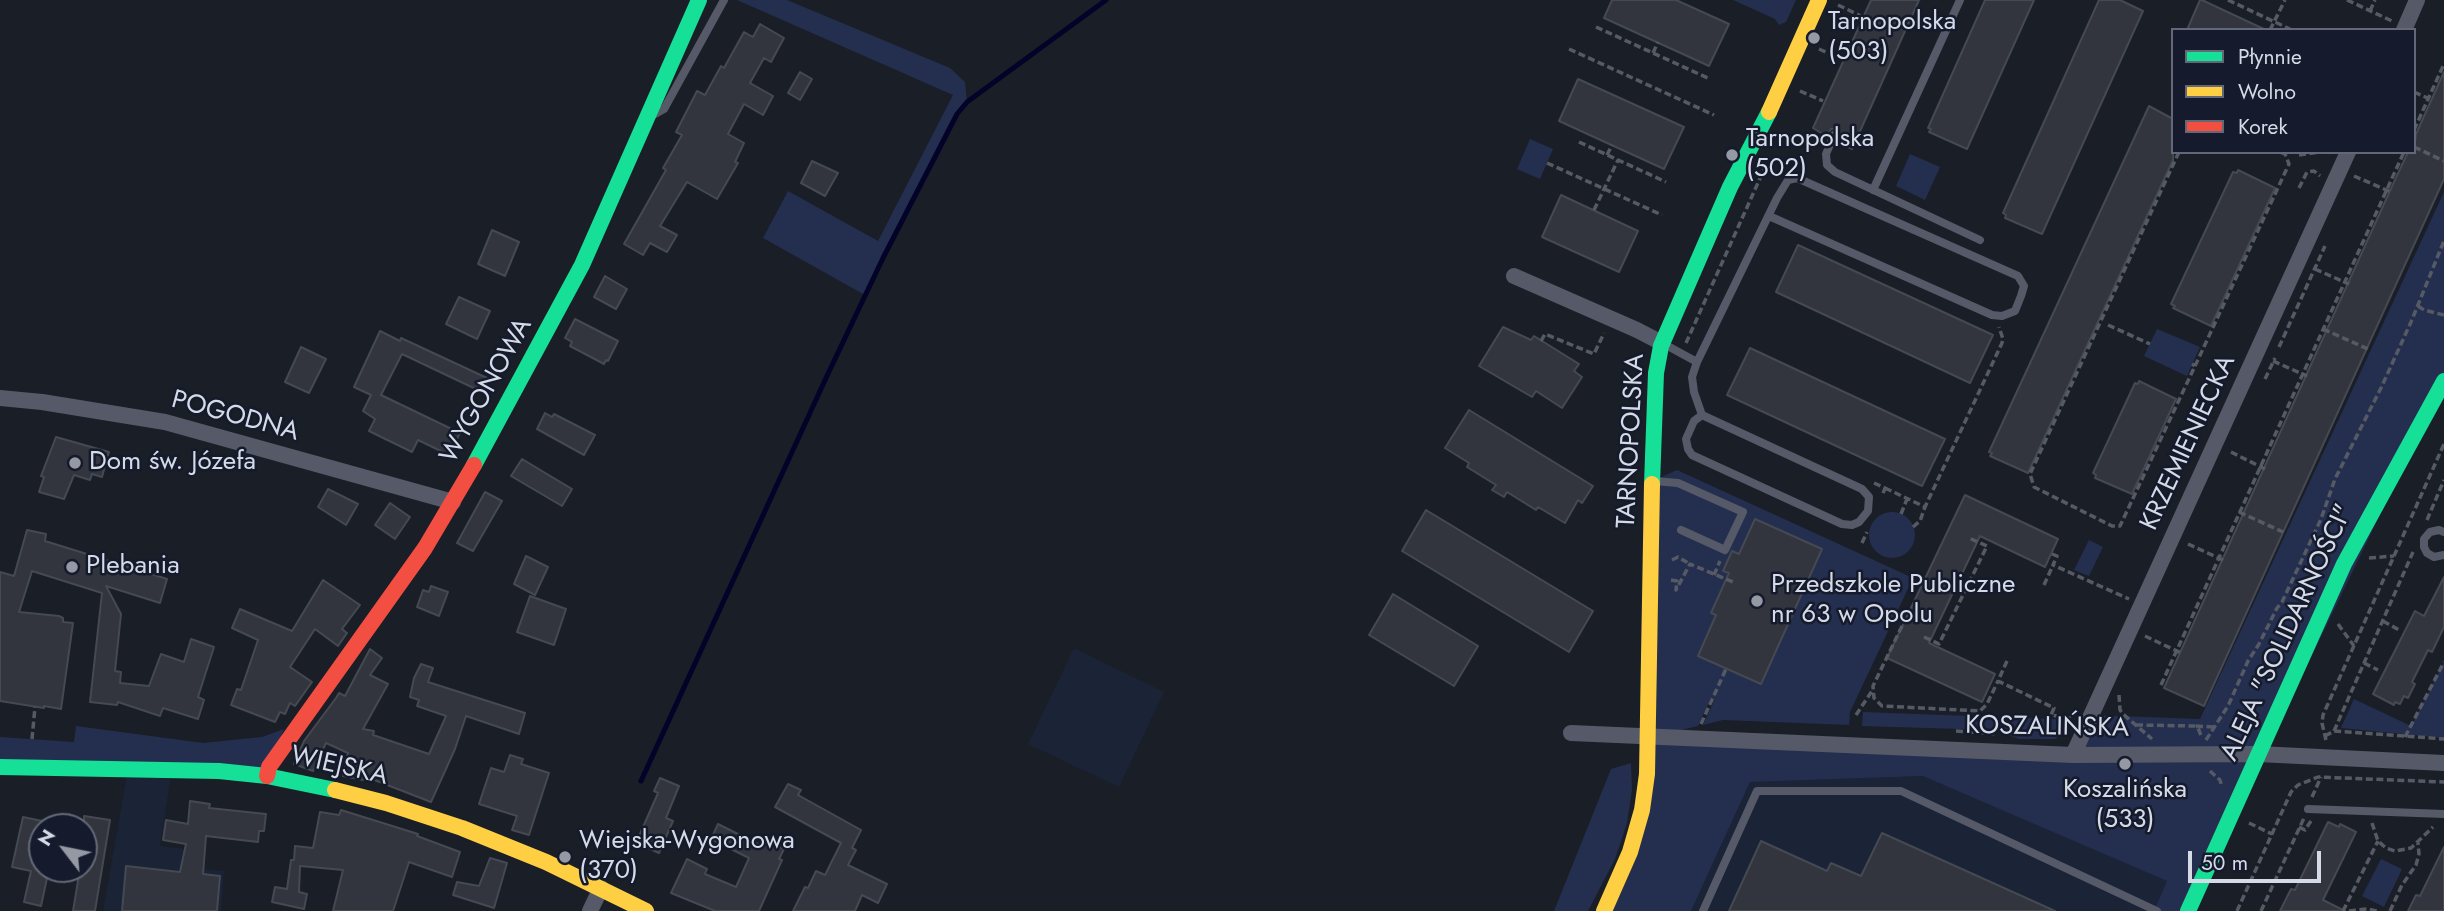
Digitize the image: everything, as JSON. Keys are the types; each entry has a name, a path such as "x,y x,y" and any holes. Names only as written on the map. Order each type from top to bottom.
{"street":[{"name":"WYGONOWA","path":"267,776 269,768 425,548 453,502 582,265 699,0"},
{"name":"TARNOPOLSKA","path":"1604,911 1630,852 1642,810 1648,738 1656,373 1662,343 1730,187 1766,119 1819,0"},
{"path":"2400,27 2417,0"},
{"name":"KRZEMIENIECKA","path":"2073,755 2347,154"},
{"path":"1514,276 1662,343"},
{"name":"ALEJA \"SOLIDARNOŚCI\"","path":"2188,911 2344,564 2444,381"},
{"name":"POGODNA","path":"0,398 56,404 165,422 453,502"},
{"name":"KOSZALIŃSKA","path":"1571,733 2073,755 2258,754 2444,763"},
{"name":"WIEJSKA","path":"0,766 190,769 267,776 351,793 462,828 601,888 646,911"},
{"path":"590,911 601,888"}],"lane":[{"path":"646,118 664,109 724,0"},
{"path":"1873,190 1960,0"},
{"path":"1834,135 1826,154 1827,165 1835,172 1980,240"},
{"path":"1702,415 1694,421 1686,439 1692,455 1842,524 1852,525 1859,522 1868,511 1869,497 1863,489 1702,415 1693,384 1692,377 1697,362 1769,216 1788,180 1797,178 2018,276 2024,286 2015,311 2002,316 1992,314 1769,216"},
{"path":"1662,343 1697,362"},
{"path":"1653,481 1678,483 1743,512 1726,550 1681,530"},
{"path":"2443,556 2434,557 2427,553 2424,539 2434,530 2444,532"},
{"path":"1703,911 1757,791 1901,791 2157,911"},
{"path":"2308,809 2444,814"},
{"path":"2133,911 2137,902"}],"path":[{"path":"1840,0 1838,5 1861,16"},
{"path":"2228,0 2288,28"},
{"path":"2271,28 2285,0"},
{"path":"2347,0 2400,27"},
{"path":"2370,11 2375,0"},
{"path":"1596,27 1710,79"},
{"path":"1814,59 1824,38"},
{"path":"1653,53 1658,42"},
{"path":"1569,49 1714,115"},
{"path":"1819,49 1842,59"},
{"path":"2416,126 2444,64"},
{"path":"1795,101 1805,80"},
{"path":"1800,91 1823,101"},
{"path":"2416,93 2430,99"},
{"path":"1579,142 1666,182"},
{"path":"1607,155 1612,145"},
{"path":"2416,148 2444,160"},
{"path":"2178,154 2030,474 2034,487 2112,526 2120,526 2289,164 2283,154"},
{"path":"2300,155 2307,154"},
{"path":"2161,685 2389,191 2403,154"},
{"path":"1594,211 1618,159"},
{"path":"1547,163 1662,215"},
{"path":"1681,355 1766,165"},
{"path":"2299,188 2305,175 2311,171 2320,175 2322,183"},
{"path":"2353,180 2354,176 2389,191"},
{"path":"2194,726 2199,728 2204,743 2228,706 2248,661 2283,602 2321,519 2335,479 2381,388 2418,306 2444,241"},
{"path":"2262,384 2325,246"},
{"path":"2315,269 2347,283"},
{"path":"2418,306 2444,315"},
{"path":"1913,527 1920,521 2002,343 2000,329 1991,323"},
{"path":"2108,325 2150,344"},
{"path":"2323,329 2368,349"},
{"path":"1541,341 1545,334 1594,354 1605,332 1614,336"},
{"path":"2273,360 2305,375"},
{"path":"2235,442 2231,452 2263,467"},
{"path":"2326,748 2323,715 2444,444"},
{"path":"2426,520 2443,483"},
{"path":"1885,488 1925,507"},
{"path":"1901,514 1907,499"},
{"path":"2239,512 2283,532"},
{"path":"2192,535 2188,544 2221,559"},
{"path":"1924,637 1939,644 1987,546 1969,538"},
{"path":"2334,731 2416,545"},
{"path":"1670,590 1672,548"},
{"path":"2044,585 2057,556 2052,554"},
{"path":"1671,560 1678,557 1733,582"},
{"path":"1671,580 1677,581 1676,590 1690,564"},
{"path":"2053,565 2131,600 2136,590"},
{"path":"2096,585 2100,577"},
{"path":"2383,621 2399,629"},
{"path":"1856,715 1872,691 1902,626"},
{"path":"2144,637 2179,651"},
{"path":"1865,701 1875,701 1885,707 1977,711 1985,707 2007,661"},
{"path":"2405,737 2444,662"},
{"path":"2364,663 2378,670"},
{"path":"1702,729 1699,729 1726,669"},
{"path":"1998,681 2054,708 2051,715 2077,719"},
{"path":"2119,686 2120,710 2156,743 2144,743"},
{"path":"1872,691 1875,701"},
{"path":"32,739 35,707"},
{"path":"2136,726 2213,727"},
{"path":"1954,731 2006,736"},
{"path":"2325,736 2334,731 2444,738"},
{"path":"2203,754 2202,768 2220,780 2224,790"},
{"path":"2261,911 2324,777 2312,771"},
{"path":"2299,827 2305,830 2316,817"},
{"path":"2368,820 2373,824 2378,841 2386,848 2396,851 2412,848 2437,824"},
{"path":"2343,911 2378,841"},
{"path":"2390,911 2402,885 2416,865 2418,843"},
{"path":"2349,911 2378,911"}],"shaded area":[{"path":"737,0 787,0 950,68 965,82 967,102 951,124 865,295 763,238 788,191 878,241 953,95"},
{"path":"1733,0 1796,0 1786,22 1779,25 1775,19"},
{"path":"1530,139 1553,149 1540,179 1517,169"},
{"path":"1910,154 1940,167 1925,200 1896,186"},
{"path":"2444,192 2444,383 2188,911 2154,911 2167,881 1923,776 1750,782 1691,911 1604,911 1641,814 1653,481 1677,470 1913,578 1850,712 1849,725 1723,720 1703,725 1715,699 1711,698 1698,726 1652,737 2081,749 2091,715 2200,719"},
{"path":"2157,329 2200,347 2187,376 2144,356"},
{"path":"1892,512 1908,519 1915,535 1908,551 1892,558 1876,551 1869,535 1876,519"},
{"path":"2089,540 2103,547 2089,576 2074,570"},
{"path":"1074,648 1164,692 1119,787 1028,744"},
{"path":"2444,662 2444,738 2341,728 2354,699 2411,726"},
{"path":"1863,712 2072,720 2066,732 2055,739 2019,739 1994,730 1862,726"},
{"path":"76,726 203,743 262,737 284,729 269,767 0,767 0,737 74,742"},
{"path":"1631,763 1632,790 1627,823 1615,859 1588,911 1554,911 1611,769"},
{"path":"128,769 172,769 160,846 186,849 185,867 224,871 221,911 103,911"},
{"path":"1924,776 2168,881 2154,911 1691,911 1750,782"},
{"path":"2381,859 2402,869 2384,907 2362,896"}],"building":[{"path":"1612,0 1676,0 1729,24 1709,66 1604,18"},
{"path":"1871,0 1919,0 1852,149 1838,142 1841,135 1837,129 1831,129 1826,136 1813,128"},
{"path":"1985,0 2034,0 1967,149 1929,132 1931,129 1928,128"},
{"path":"2099,0 2120,0 2143,11 2042,234 2005,218 2003,213"},
{"path":"2202,0 2262,28 2188,28"},
{"path":"760,24 784,38 771,62 764,58 750,83 773,96 763,115 744,104 728,134 744,143 735,162 738,163 717,199 687,182 660,226 677,235 667,252 650,243 643,255 624,244 666,170 663,168 682,135 676,132 697,91 705,95 744,32 753,37"},
{"path":"800,72 812,79 800,100 788,93"},
{"path":"2444,72 2444,179 2204,706 2164,688 2407,154 2416,154 2416,134"},
{"path":"1578,79 1684,127 1664,169 1559,121"},
{"path":"2149,106 2171,118 2173,160 2028,473 1990,456 1992,453 1989,452"},
{"path":"812,161 838,173 825,196 801,183"},
{"path":"2238,170 2275,188 2211,326 2173,308 2175,306 2171,304 2233,172 2237,173"},
{"path":"1561,195 1638,231 1619,272 1542,237"},
{"path":"492,230 519,242 505,276 478,264"},
{"path":"1798,245 1993,335 1970,383 1776,292"},
{"path":"605,276 627,289 616,309 594,297"},
{"path":"459,297 490,311 477,339 446,324"},
{"path":"575,319 618,341 604,364 570,346 572,342 565,338"},
{"path":"1503,327 1531,340 1534,336 1579,364 1574,371 1582,377 1562,408 1536,391 1532,397 1479,366"},
{"path":"380,331 487,378 480,391 402,354 381,395 460,433 449,455 418,440 412,452 369,431 375,419 363,411 371,395 354,387"},
{"path":"301,347 326,359 309,393 285,382"},
{"path":"1750,348 1945,439 1922,486 1727,395"},
{"path":"2139,381 2176,399 2132,494 2095,478 2093,473 2135,383 2138,384"},
{"path":"1469,410 1593,486 1582,503 1578,500 1565,523 1538,507 1536,510 1507,492 1504,497 1492,490 1496,485 1467,467 1469,463 1445,448"},
{"path":"545,413 552,417 554,414 595,435 584,455 537,429"},
{"name":"Dom św. Józefa","path":"56,437 109,452 102,477 92,474 90,480 74,475 64,499 39,492 44,477 41,476"},
{"path":"522,459 572,489 562,506 511,476"},
{"path":"328,489 358,504 346,525 318,507"},
{"path":"485,492 502,501 473,551 457,543"},
{"path":"1965,495 2058,539 2045,567 1980,536 1929,643 1995,674 1982,702 1887,658"},
{"path":"390,503 410,517 395,539 375,525"},
{"path":"1426,510 1593,611 1569,652 1402,551"},
{"name":"Przedszkole Publiczne nr 63 w Opolu","path":"1755,519 1822,549 1761,684 1698,656 1716,615 1711,613 1729,573 1723,571 1732,551 1739,554"},
{"path":"27,530 46,534 45,541 167,579 160,603 106,586 121,614 115,671 121,672 120,683 149,686 161,654 184,662 191,639 214,647 198,697 204,700 198,719 163,708 160,716 118,702 117,705 90,702 102,593 32,571 19,612 59,616 63,618 63,622 73,623 61,709 0,701 0,572 14,576"},
{"path":"526,556 548,567 535,595 514,584"},
{"path":"2444,577 2444,627 2432,652 2428,650 2412,682 2415,684 2408,698 2404,696 2400,704 2395,702 2394,705 2373,694 2415,611 2424,616"},
{"path":"323,580 360,605 342,629 347,633 338,646 315,629 290,667 312,682 295,706 290,703 285,714 280,712 275,722 231,705 237,689 241,690 258,640 232,628 240,609 292,631"},
{"path":"431,586 448,592 439,616 417,607 423,590 429,592"},
{"path":"1393,594 1478,646 1454,686 1369,635"},
{"path":"530,596 566,609 554,645 517,632"},
{"path":"370,649 382,658 370,675 388,684 363,729 374,731 373,735 429,754 446,716 417,706 419,700 410,697 414,678 421,664 433,668 428,682 525,713 519,734 466,716 455,749 431,802 364,776 363,780 343,776 348,753 326,743 313,771 294,764 304,741 339,693 345,696"},
{"path":"510,755 523,759 521,764 549,773 529,835 512,830 517,816 479,804 491,768 504,772"},
{"path":"660,778 679,786 666,818 673,821 659,853 636,843 658,793 654,791"},
{"path":"788,784 801,790 798,795 861,830 852,848 856,850 848,865 887,884 878,903 862,895 855,911 793,911 816,871 825,875 841,843 775,807"},
{"path":"190,801 210,804 209,808 266,814 264,831 259,831 258,842 206,836 203,874 220,876 217,911 122,911 126,866 180,872 186,844 163,840 166,820 188,824"},
{"path":"341,810 418,834 417,836 460,852 452,877 409,862 393,911 333,911 343,870 300,866 299,892 307,894 304,909 272,902 275,887 287,889 295,846 313,848 320,812 339,815"},
{"path":"23,817 28,818 28,870 12,867"},
{"path":"98,818 110,820 95,911 73,911 78,883 98,883"},
{"path":"2328,822 2339,827 2340,824 2356,832 2323,900 2345,911 2280,911 2291,889 2295,890"},
{"path":"718,824 764,847 766,841 784,849 779,859 782,860 759,911 715,911 671,893 687,859 707,869 705,874 736,887 749,858 711,839"},
{"path":"1882,833 2055,911 1729,911 1761,841 1827,871 1831,863 1861,876"},
{"path":"2444,847 2444,911 2408,911 2416,895 2420,896"},
{"path":"490,858 507,863 494,908 453,895 457,882 479,886"},
{"path":"28,883 46,883 41,906 24,902"}],"waterway":[{"path":"641,781 826,378 883,258 957,114 967,102 1106,0"}],"traffic: fast":[{"path":"474,465 582,265 699,0"},
{"path":"1652,484 1656,373 1661,346 1730,187 1769,112"},
{"path":"2188,911 2344,564 2444,381"},
{"path":"0,767 219,771 267,776 335,790"}],"traffic: slow":[{"path":"1769,112 1819,0"},
{"path":"1604,911 1630,852 1642,810 1647,774 1652,484"},
{"path":"335,790 386,803 462,828 546,862 646,911"}],"traffic: jam":[{"path":"267,776 269,767 425,548 474,465"}],"place":[{"name":"Tarnopolska (503)","path":"1814,38"},
{"name":"Tarnopolska (502)","path":"1732,155"},
{"name":"Dom św. Józefa","path":"75,463"},
{"name":"Plebania","path":"72,567"},
{"name":"Przedszkole Publiczne nr 63 w Opolu","path":"1757,601"},
{"name":"Koszalińska (533)","path":"2125,764"},
{"name":"Wiejska-Wygonowa (370)","path":"565,857"}]}
